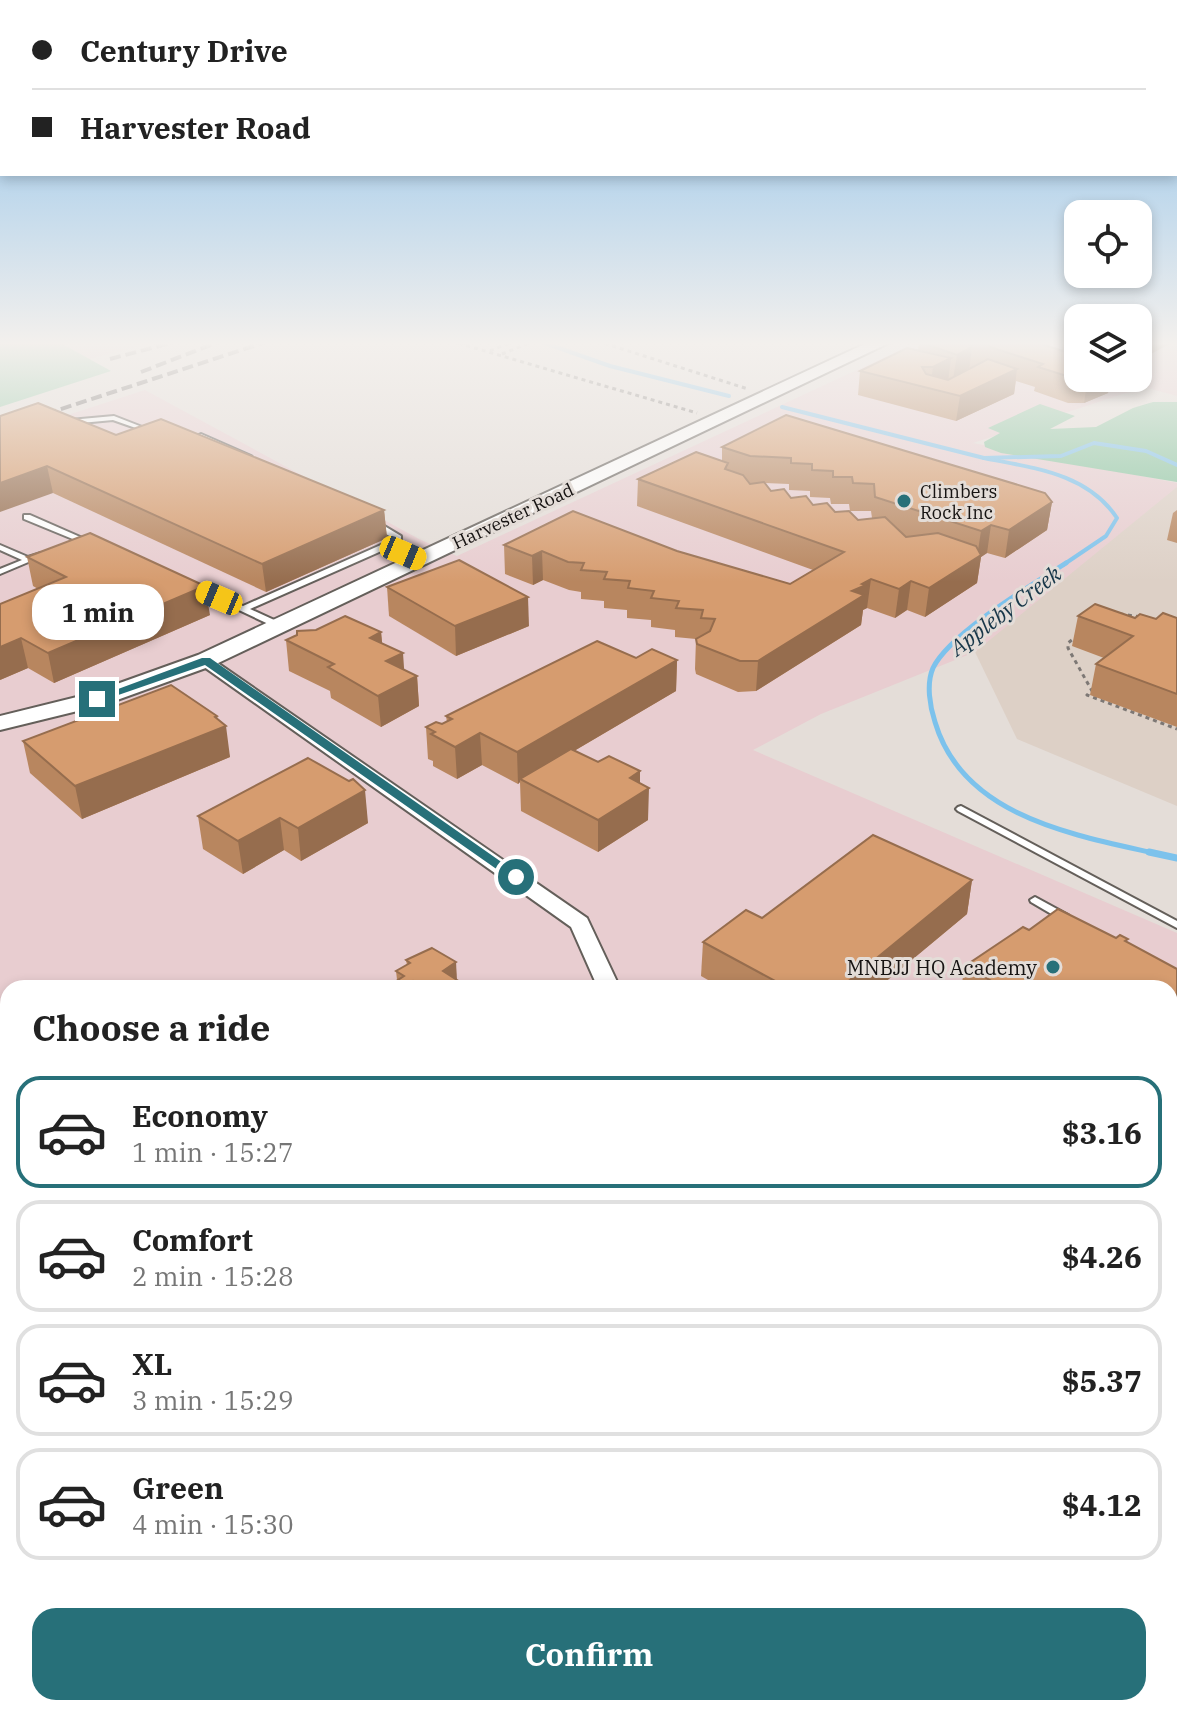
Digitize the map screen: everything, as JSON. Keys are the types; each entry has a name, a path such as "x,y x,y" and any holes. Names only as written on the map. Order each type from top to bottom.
{"main road":[{"name":"Harvester Road","path":"0,723 97,699 206,660 282,627 713,421"}],"street":[{"path":"206,660 580,923 605,980"}],"lane":[{"path":"53,424 83,421"},
{"path":"122,421 155,433"},
{"path":"197,448 183,443 201,436 249,457 256,469 227,459"},
{"path":"27,517 95,545"},
{"path":"244,609 398,538 366,520"},
{"path":"69,545 83,540"},
{"path":"386,546 419,560"},
{"path":"0,547 28,560"},
{"path":"0,572 55,550"},
{"path":"188,585 282,627"},
{"path":"961,809 1177,925"},
{"path":"1035,900 1074,922"}],"path":[{"path":"1119,614 1147,619"},
{"path":"1086,636 1079,634 1068,643 1092,691 1087,695 1177,729"}],"shaded area":[{"path":"49,421 202,421 419,539 457,556 747,421 1040,421 973,443 1177,483 1177,487 975,652 821,714 753,750 1177,933 1177,980 0,980 0,437"},
{"path":"1177,486 1177,806 1017,739 975,652 1092,545"}],"green space":[{"path":"1003,421 1065,421 1050,429 1096,427 1108,421 1177,421 1177,482 1001,453 985,447 984,442 1000,433 988,428"}],"building":[{"path":"0,421 82,421 116,435 155,421 166,421 384,510 262,564 47,466 0,483"},
{"path":"774,421 806,421 1045,493 1052,502 1009,530 991,525 981,531 875,497 874,484 853,483 852,477 833,477 833,471 812,470 812,464 791,463 791,458 750,456 722,447"},
{"path":"696,452 728,463 725,469 743,475 750,484 764,482 771,491 784,489 791,498 806,496 813,505 827,503 835,512 849,511 858,520 885,517 906,537 938,533 976,546 981,555 929,588 911,581 899,589 871,579 862,584 866,585 852,591 864,595 758,661 740,661 697,644 696,639 710,631 715,619 701,618 703,610 676,608 679,601 651,598 654,591 628,588 630,581 604,579 607,572 581,570 584,563 568,562 542,551 532,556 504,545 573,511 677,551 790,584 844,552 638,479"},
{"path":"90,533 205,586 48,653 21,638 0,647 0,604 66,577 27,557"},
{"path":"459,560 528,597 455,626 387,587"},
{"path":"1095,604 1135,618 1140,614 1156,619 1163,613 1177,618 1177,694 1096,664 1133,636 1078,616"},
{"path":"345,616 381,632 370,638 403,653 386,661 417,676 378,696 328,667 334,664 286,640 297,635 297,631 316,630"},
{"path":"597,641 636,658 652,649 677,660 517,752 480,733 455,747 431,734 435,732 426,727 452,719 446,716"},
{"path":"171,685 217,716 226,726 75,786 23,741"},
{"path":"571,749 598,762 609,756 640,771 630,778 649,788 598,820 520,779"},
{"path":"308,758 349,781 353,779 365,790 298,828 280,818 238,841 198,816"},
{"path":"873,835 972,880 850,980 773,980 703,942 746,910 762,918"},
{"path":"1058,909 1116,938 1120,935 1128,939 1125,941 1177,969 1177,980 990,980 965,966 1023,927 1029,930"},
{"path":"432,948 456,962 443,971 457,980 398,980 404,976 396,971 410,963 406,960"}],"waterway":[{"name":"Appleby Creek","path":"838,421 984,458"},
{"name":"Appleby Creek","path":"984,458 1061,456 1094,443 1146,451 1177,465"},
{"name":"Appleby Creek","path":"984,458 1040,470 1075,482 1105,503 1117,518 1106,536 1065,564"},
{"name":"Appleby Creek","path":"1065,564 993,611 942,654 933,668 929,688 935,722 949,754 970,780 996,801 1058,829 1152,853"},
{"name":"Appleby Creek","path":"1152,853 1177,858"},
{"name":"Appleby Creek","path":"1152,853 1158,854"}],"railway":[{"path":"0,429 24,421"}],"place":[{"name":"Climbers Rock Inc","path":"904,501"},
{"name":"MNBJJ HQ Academy","path":"1053,967"}],"route":[{"path":"97,699 206,660 516,877"}]}
